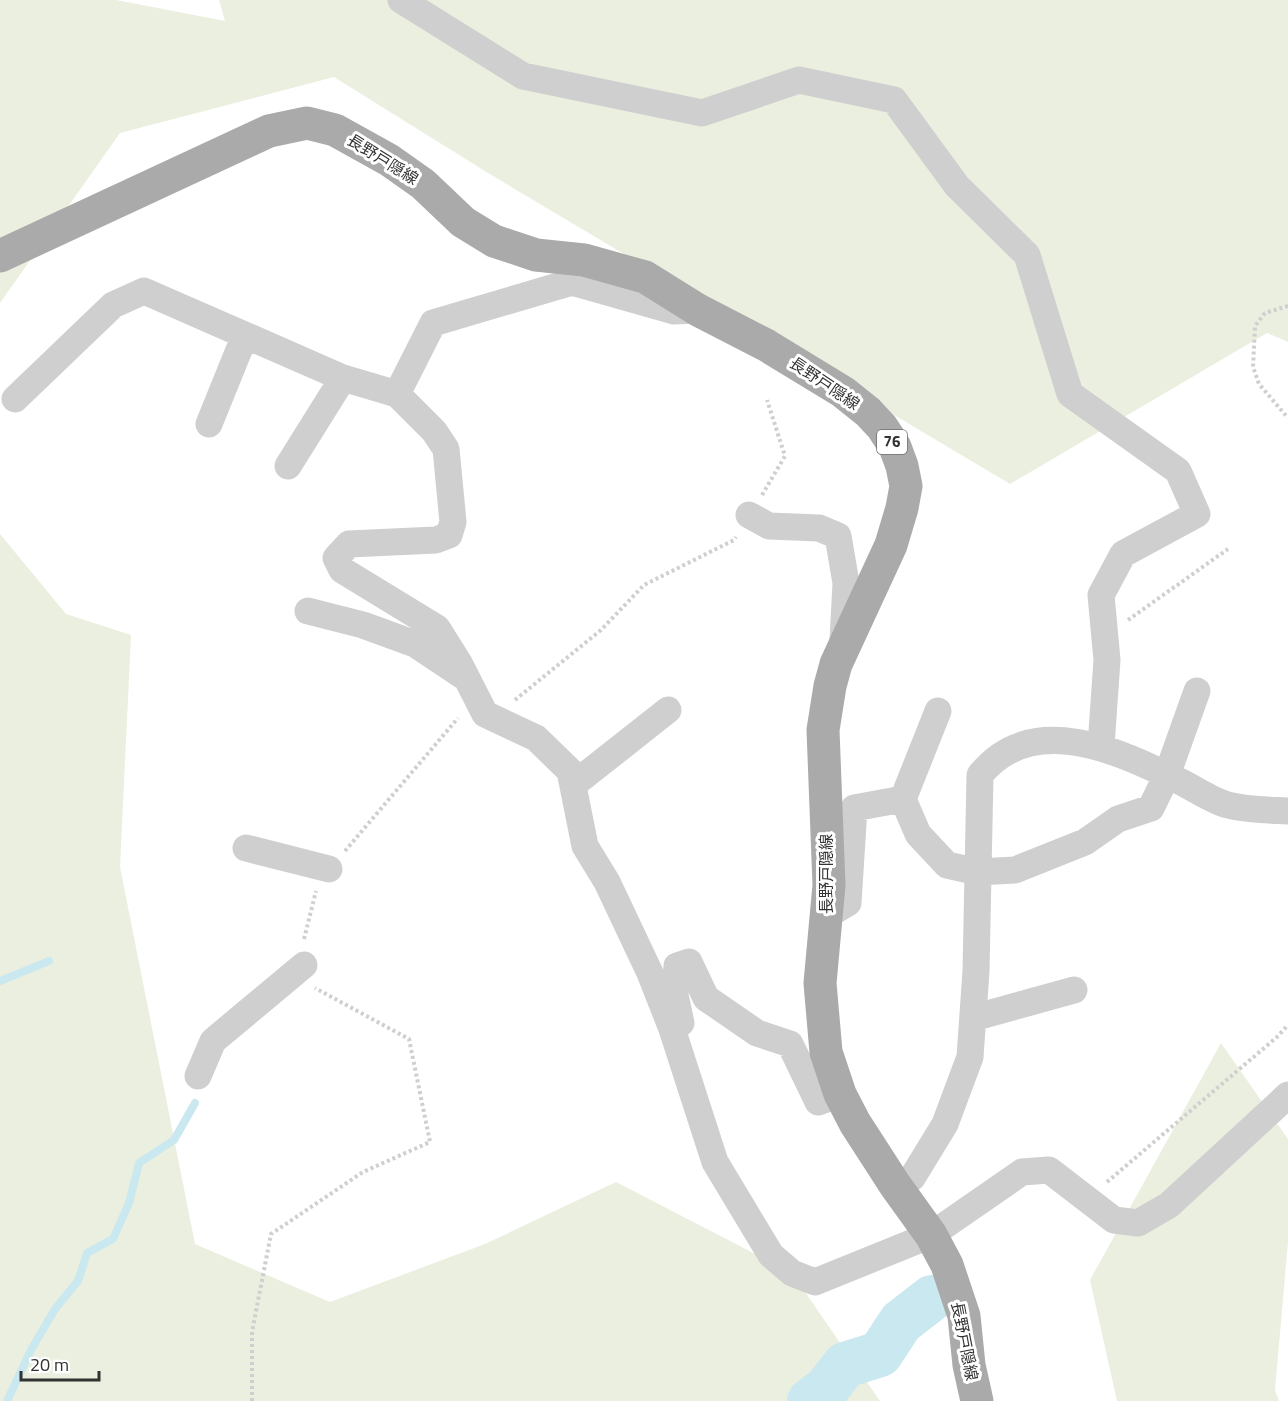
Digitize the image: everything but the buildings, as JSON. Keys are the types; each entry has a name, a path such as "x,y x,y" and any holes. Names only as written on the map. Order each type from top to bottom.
{"main road":[{"name":"長野戸隠線","path":"0,256 269,131 307,123 335,130 390,160 423,184 464,222 494,241 536,255 584,260 645,277 698,310 766,345 843,392 882,427 895,447 902,466 906,486 902,508 891,545 843,651 830,686 823,730 829,885 820,983 826,1052 840,1094 855,1123 931,1235 947,1265 964,1316 969,1365 977,1401"}],"street":[{"path":"401,0 523,76 702,113 800,80 894,100 957,186 1027,255 1070,394 1178,471 1197,514 1124,554 1101,595 1107,660 1101,746"},
{"path":"397,394 433,323 572,282 674,311 698,310"},
{"path":"15,399 113,305 144,291 343,378 397,394 434,431 446,449 453,522 449,535 436,540 349,544 336,558 342,570 437,628 485,714 536,738 570,771 585,846 607,882 645,963 672,1029 715,1162 771,1255 792,1273 815,1282 931,1235 1022,1172 1049,1170 1114,1220 1138,1223 1169,1206 1288,1095"},
{"path":"209,424 245,335"},
{"path":"288,466 343,378"},
{"path":"749,515 769,526 819,528 838,536 846,583 843,651"},
{"path":"308,611 363,625 415,644 466,678"},
{"path":"938,711 903,799 918,834 947,865 978,872 1015,870 1085,842 1118,819 1151,808 1167,775 1197,691"},
{"path":"573,785 668,710"},
{"path":"895,1185 912,1178 945,1124 970,1057 976,971 980,775 991,761 1012,750 1035,743 1070,740 1101,746 1227,805 1288,811"},
{"path":"826,915 848,903 854,808 903,799"},
{"path":"246,848 329,869"},
{"path":"672,1029 682,1029 675,995 677,966 689,962 706,999 757,1033 790,1044 818,1102 840,1094"},
{"path":"198,1076 213,1041 304,966"},
{"path":"973,1018 1074,990"}],"path":[{"path":"1288,306 1264,313 1255,326 1253,367 1260,384 1288,418"},
{"path":"252,1401 252,1332 271,1234 363,1172 430,1142 409,1039 315,989 300,957 318,883 458,718 500,712 601,630 644,585 734,540 785,456 772,422 767,400"},
{"path":"1105,636 1228,549"},
{"path":"1087,1199 1268,1045 1288,1025"}],"green space":[{"path":"0,0 116,0 225,21 219,0 1288,0 1288,342 1267,333 1010,484 488,173 334,77 120,133 0,303"},
{"path":"0,534 66,614 131,635 120,867 195,1244 330,1302 485,1244 616,1182 792,1273 880,1401 0,1401"},
{"path":"1221,1043 1288,1139 1288,1242 1275,1390 1279,1401 1117,1401 1090,1280"}],"waterway":[{"path":"0,981 49,961"},
{"path":"7,1401 31,1350 55,1309 78,1281 87,1253 113,1239 129,1203 139,1163 174,1140 195,1103"},
{"path":"810,1401 827,1388 845,1365 880,1354 901,1322 932,1298"}]}
